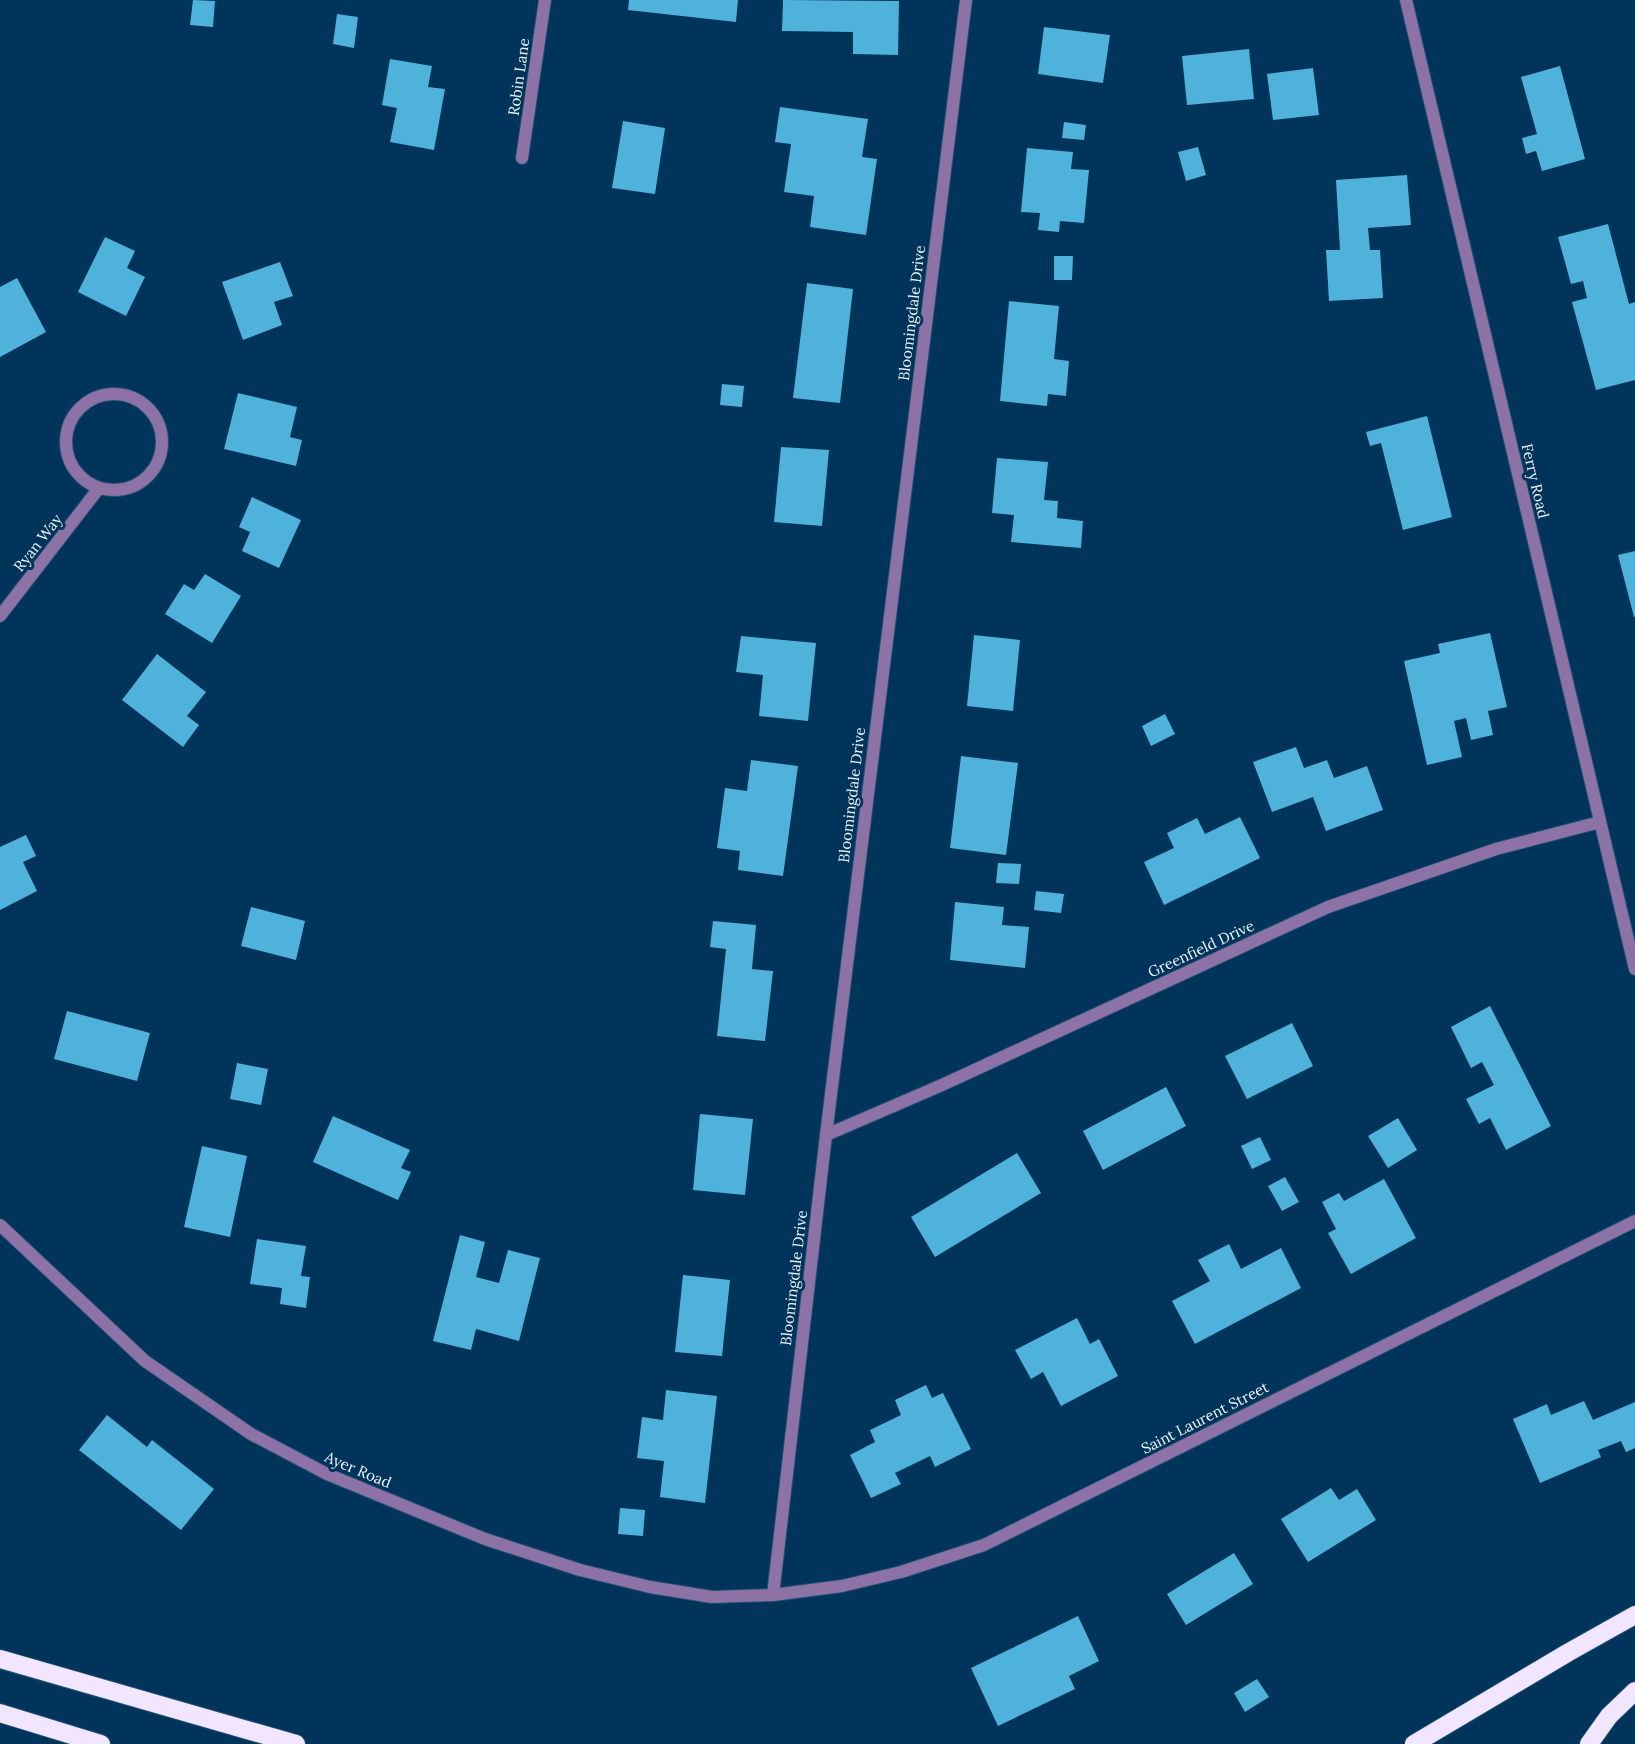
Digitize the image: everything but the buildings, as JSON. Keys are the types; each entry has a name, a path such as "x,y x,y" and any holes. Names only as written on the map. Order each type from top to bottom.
{"highway":[{"path":"1414,1744 1569,1652 1635,1616"},
{"path":"0,1659 296,1744"},
{"path":"1589,1744 1609,1716 1635,1691"},
{"path":"0,1713 101,1744"}],"street":[{"name":"Robin Lane","path":"522,158 545,0"},
{"name":"Bloomingdale Drive","path":"772,1594 826,1135 966,0"},
{"name":"Ferry Road","path":"1406,0 1635,969"},
{"path":"118,394 133,397 147,406 157,419 162,435 162,451 156,466 146,478 131,487 116,490 99,488 86,481 74,470 68,456 66,440 69,425 76,411 88,401 103,395 118,394"},
{"name":"Ryan Way","path":"0,616 99,488"},
{"name":"Greenfield Drive","path":"826,1135 942,1085 1328,907 1496,849 1600,822"},
{"name":"Saint Laurent Street","path":"772,1594 842,1586 901,1572 984,1545 1635,1221"},
{"name":"Ayer Road","path":"0,1225 145,1361 251,1434 327,1474 485,1539 580,1570 650,1587 711,1597 772,1594"}]}
